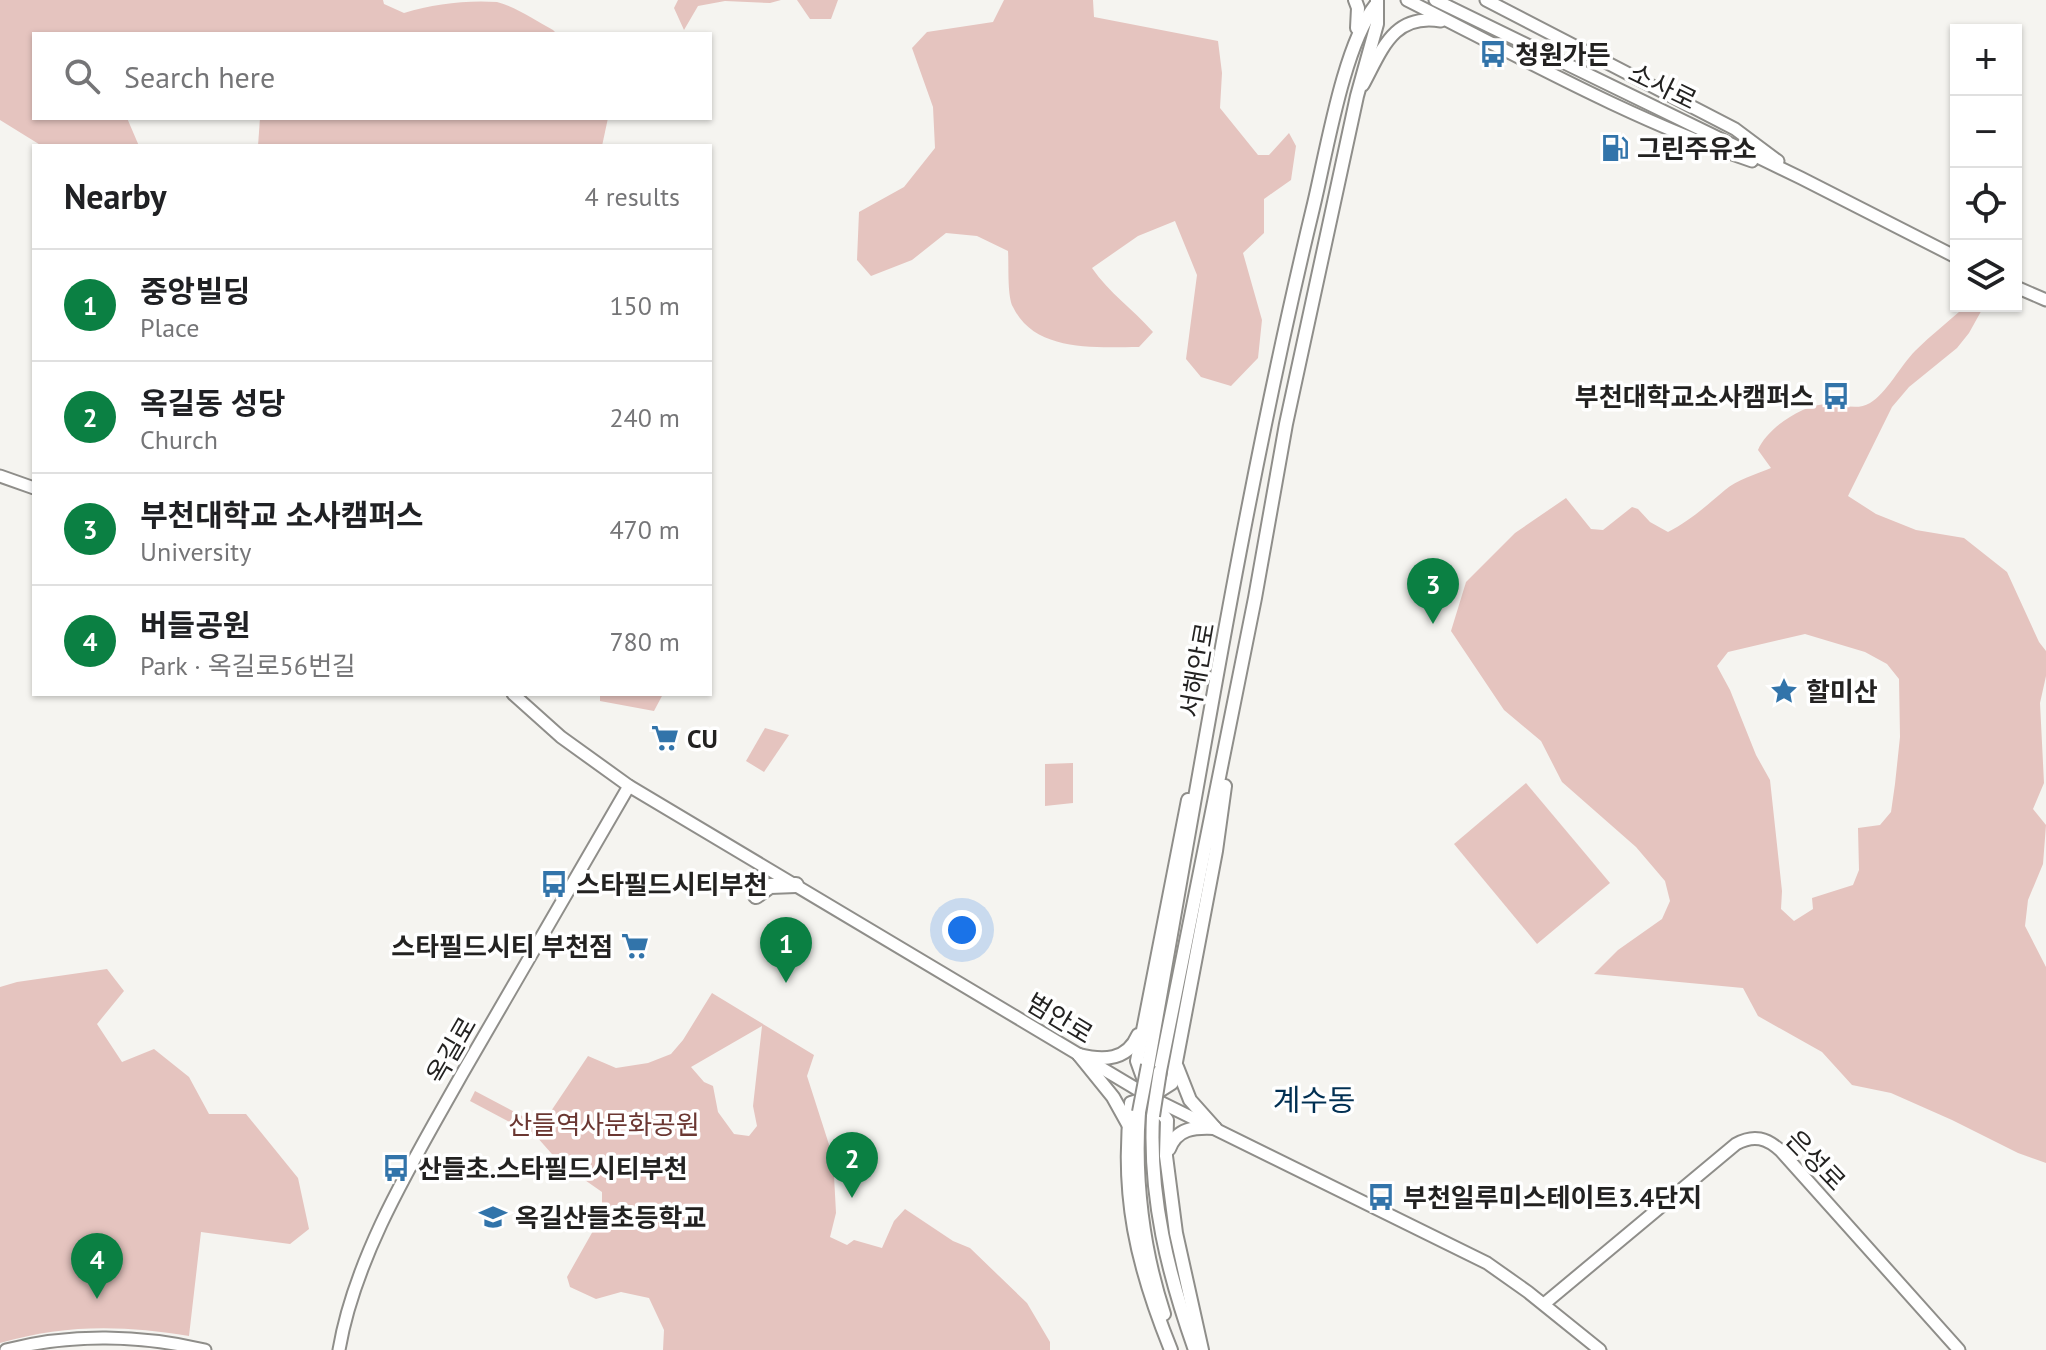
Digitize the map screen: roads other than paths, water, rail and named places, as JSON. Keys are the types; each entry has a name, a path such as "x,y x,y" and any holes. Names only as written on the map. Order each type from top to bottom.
{"main road":[{"path":"1355,0 1358,8 1356,42"},
{"name":"서해안로","path":"1173,1350 1143,1220 1138,1150 1139,1112 1233,593 1292,298 1340,95 1363,21 1376,3"},
{"name":"서해안로","path":"1195,1350 1179,1304 1163,1240 1153,1176 1153,1116 1292,394 1357,96 1377,24 1376,3"},
{"path":"1202,1350 1176,1233 1166,1156 1167,1120 1150,1097 1137,1061 1191,784 1213,704"},
{"path":"1173,1350 1148,1293 1132,1224 1131,1103 1150,1097 1172,1083 1216,851 1233,707"},
{"path":"756,896 770,886 796,885"},
{"path":"1079,1055 1102,1058 1121,1055 1135,1043 1142,1025"},
{"path":"1079,1055 1113,1097 1129,1126"},
{"path":"1176,1064 1184,1090 1215,1128"},
{"path":"1166,1156 1177,1134 1191,1128 1215,1128"}],"street":[{"path":"1407,0 1541,69 1704,144 1801,178"},
{"name":"소사로","path":"1435,0 1950,254"},
{"path":"1486,0 1735,129 1801,178"},
{"path":"1357,96 1388,39 1399,27 1430,19 1453,23"},
{"path":"2022,290 2046,300"},
{"path":"0,476 32,487"},
{"name":"범안로","path":"515,696 561,737 629,786 1150,1097 1391,1218 1460,1248 1500,1271 1600,1350"},
{"name":"옥길로","path":"339,1350 355,1290 375,1238 440,1113 629,786"},
{"name":"은성로","path":"1544,1304 1736,1144 1757,1137 1770,1141 1781,1151 1959,1350"},
{"path":"6,1350 45,1342 119,1337 205,1350"}],"place":[{"name":"청원가든","path":"1493,54"},
{"name":"그린주유소","path":"1615,148"},
{"name":"부천대학교소사캠퍼스","path":"1836,396"},
{"name":"부천대학교 소사캠퍼스","path":"1433,624"},
{"name":"할미산","path":"1784,691"},
{"name":"CU","path":"665,738"},
{"name":"스타필드시티부천","path":"554,884"},
{"name":"스타필드시티 부천점","path":"635,946"},
{"name":"중앙빌딩","path":"786,983"},
{"name":"산들초.스타필드시티부천","path":"396,1168"},
{"name":"부천일루미스테이트3.4단지","path":"1381,1197"},
{"name":"옥길동 성당","path":"852,1198"},
{"name":"옥길산들초등학교","path":"493,1217"},
{"name":"버들공원","path":"97,1299"}],"district":[{"name":"계수동","path":"1314,1099"}],"park label":[{"name":"산들역사문화공원","path":"604,1124"}]}
